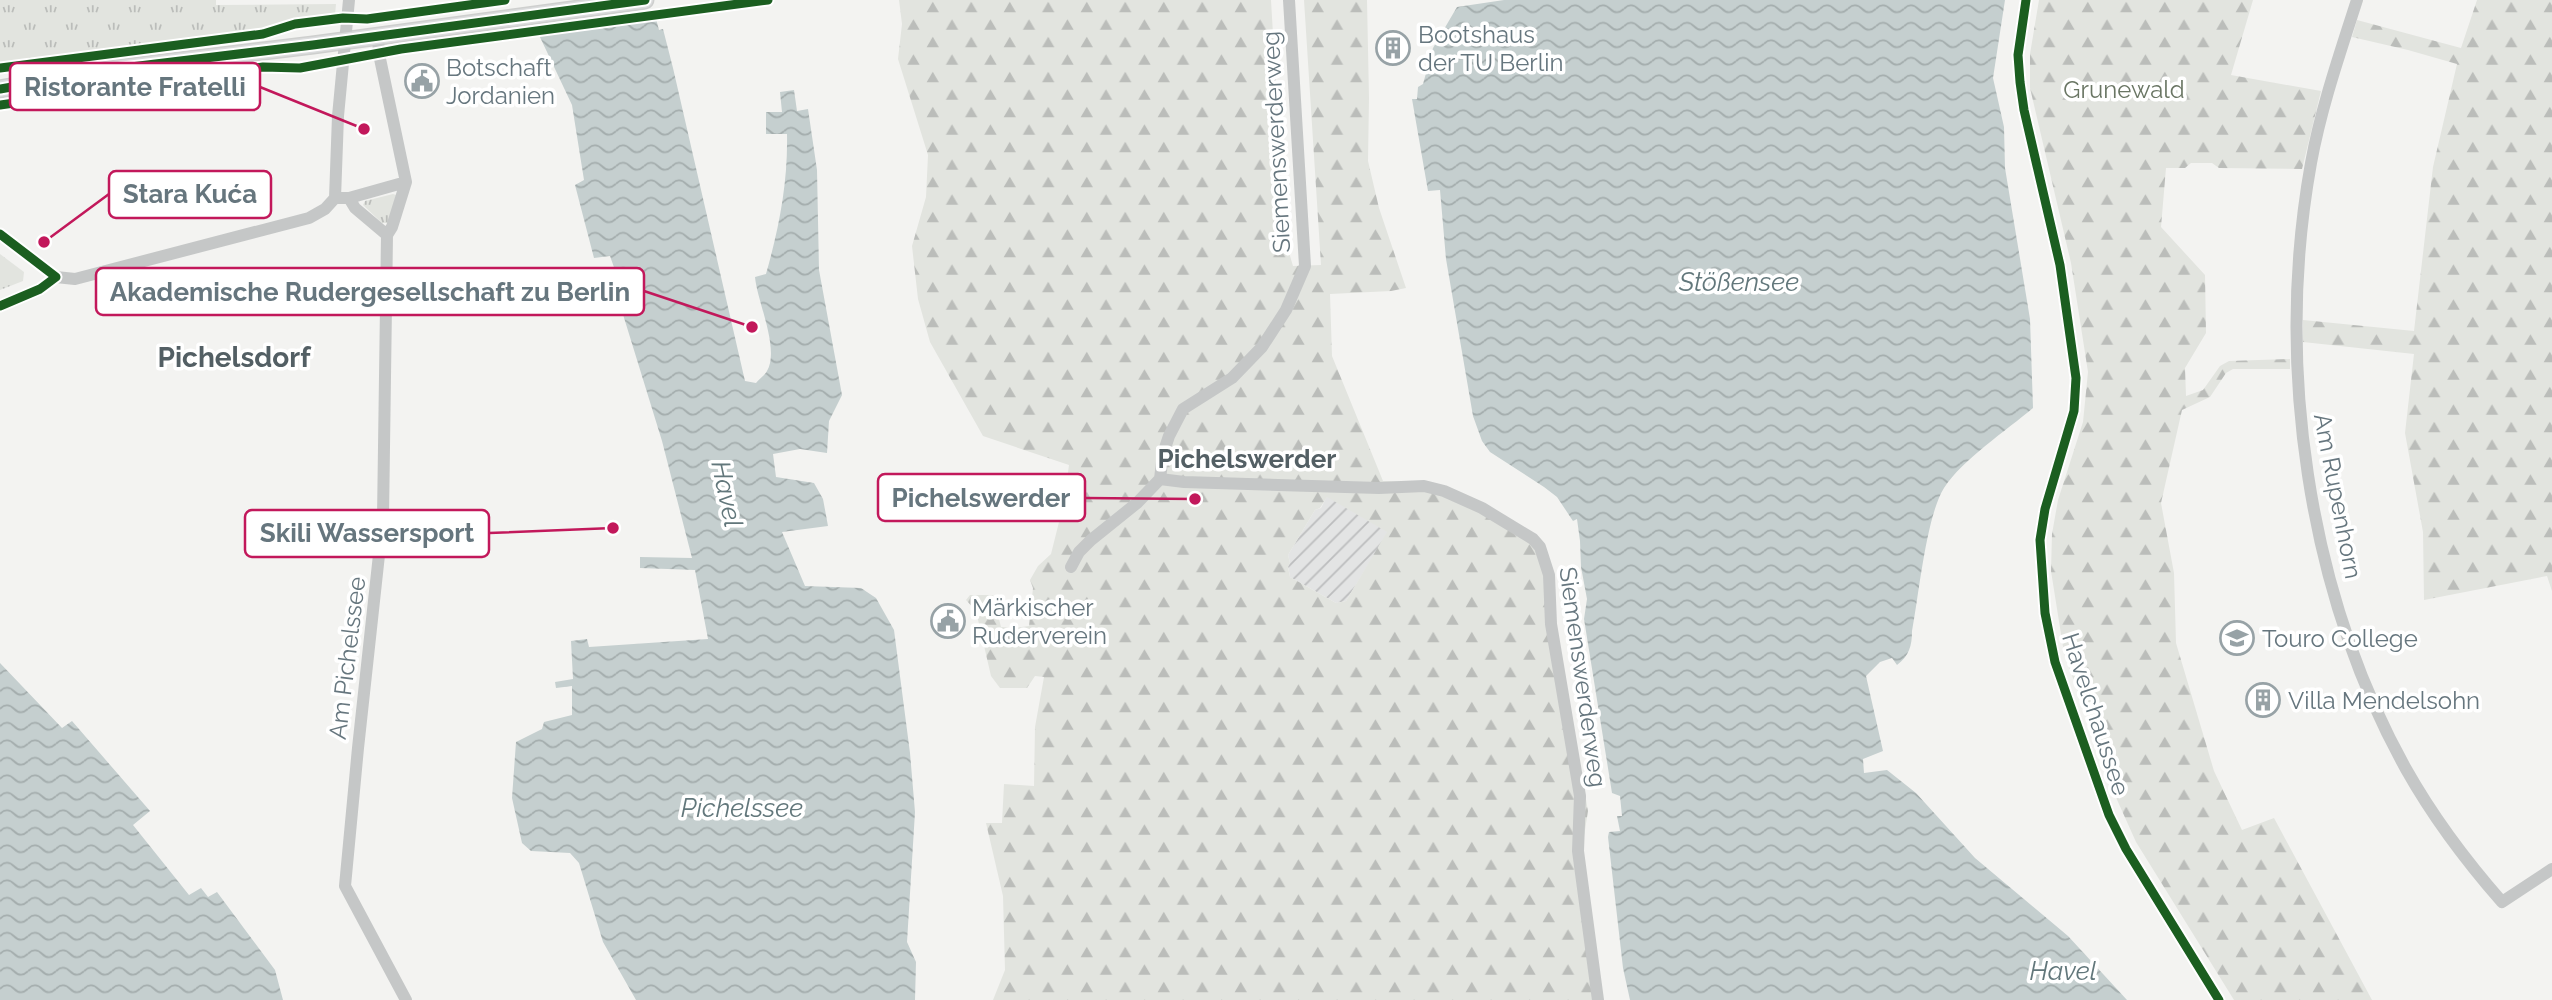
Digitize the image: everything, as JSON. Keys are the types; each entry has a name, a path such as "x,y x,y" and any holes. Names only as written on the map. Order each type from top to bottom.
{"main road":[{"path":"0,89 106,70 645,0"}],"street":[{"path":"0,234 56,277 66,279 80,278 297,222 321,212 335,198 349,0"},
{"name":"Siemenswerderweg","path":"1289,0 1305,266 1286,310 1262,347 1232,378 1183,409 1163,454 1160,479 1365,487 1424,486 1444,491 1493,513 1533,539 1540,547 1549,575 1551,624 1580,796 1578,851 1598,1000"},
{"name":"Havelchaussee","path":"2026,0 2018,55 2020,82 2060,265 2076,378 2074,411 2045,509 2040,540 2045,612 2054,662 2109,815 2126,849 2219,1000"},
{"name":"Am Rupenhorn","path":"2357,0 2311,160 2301,250 2297,332 2298,389 2315,512 2330,577 2361,672 2406,769 2437,820 2502,902 2552,869"},
{"path":"335,198 349,198 406,182 379,54 378,36"},
{"name":"Am Pichelssee","path":"406,182 387,235 383,518 345,886 406,1000"},
{"path":"349,198 355,208 387,235"},
{"path":"0,306 40,289 56,277"},
{"path":"1071,567 1079,552 1091,540 1137,503 1160,479"}],"shaded area":[{"path":"1327,496 1388,532 1346,601 1336,603 1290,577 1288,566 1288,555 1315,510 1321,508"}],"green space":[{"path":"0,0 216,0 216,5 336,4 335,15 292,21 262,30 0,65"},
{"name":"Pichelswerder","path":"899,0 1271,0 1285,239 1293,266 1321,265 1304,0 1367,0 1368,161 1379,208 1406,288 1330,294 1332,356 1383,481 1431,482 1541,540 1588,811 1582,849 1603,1000 993,1000 1005,970 1003,896 986,823 1002,823 1004,784 1034,786 1035,727 1044,677 1035,676 1027,688 1000,688 991,676 976,611 966,600 970,595 993,595 1001,627 1029,626 1033,588 1030,580 1038,566 1051,554 1064,502 1069,465 983,436 930,342 918,299 912,246 926,197 928,155 898,59 902,24","holes":["1327,497 1387,532 1346,601 1336,603 1290,577 1288,555 1315,510 1320,508"]},
{"name":"Grunewald","path":"2039,0 2253,0 2231,75 2321,91 2302,169 2219,168 2212,163 2191,163 2185,168 2166,168 2161,227 2205,275 2206,333 2185,368 2186,396 2203,390 2220,366 2229,361 2290,359 2290,369 2233,369 2226,373 2210,397 2182,410 2161,503 2174,573 2176,643 2214,771 2242,830 2274,818 2372,1000 2234,1000 2136,842 2114,793 2064,653 2051,571 2052,534 2058,500 2083,422 2088,372 2071,263 2030,88 2030,54"},
{"path":"2477,0 2552,0 2552,591 2547,576 2424,600 2423,532 2405,433 2414,354 2303,342 2303,320 2414,331 2433,167 2457,64 2352,37 2357,20 2461,48"},
{"path":"396,195 389,223 382,223 363,205 365,201"},
{"path":"0,254 24,272 23,281 0,290"}],"water":[{"path":"542,0 651,0 659,30 663,29 673,68 745,381 756,383 766,372 770,362 769,338 755,277 766,274 779,222 786,170 787,134 766,134 766,112 782,112 780,92 794,90 797,111 808,109 817,170 819,270 842,395 829,421 827,453 800,449 773,454 776,477 814,483 823,499 828,526 782,532 805,586 861,588 876,598 894,630 915,812 907,942 916,962 915,1000 636,1000 603,942 579,863 570,853 531,851 522,843 512,798 516,742 542,729 544,722 572,715 572,686 556,688 555,682 573,679 571,641 587,639 589,647 708,639 695,570 640,568 640,557 692,558 662,441 617,295 622,290 610,256 594,258 575,185 584,180 572,105 539,35"},
{"name":"Stößensee","path":"1504,0 2005,0 1993,78 2004,127 2005,168 2030,319 2033,408 1985,446 1944,488 1932,518 1909,650 1897,665 1892,658 1880,662 1866,676 1883,751 1863,759 1864,773 1887,770 1916,793 1975,858 2068,936 2127,1000 1630,1000 1623,968 1608,837 1609,832 1620,831 1617,816 1622,816 1620,796 1612,793 1584,619 1587,599 1577,519 1573,521 1557,497 1490,452 1482,441 1473,416 1446,259 1440,190 1428,191 1412,99 1417,99 1418,87 1423,84 1433,48 1457,7"},
{"path":"0,663 62,728 72,721 150,811 133,825 189,895 201,888 208,897 217,892 275,970 283,1000 0,1000"}],"pier":[{"path":"539,0 655,0 659,16 536,33"}],"cycle path":[{"path":"0,68 263,34 295,24 343,18 367,19 505,0"},
{"path":"0,89 106,70 645,0"},
{"path":"0,105 263,67 300,68 401,49 768,0"},
{"path":"2026,0 2018,55 2020,82 2060,265 2076,378 2074,411 2045,509 2040,540 2045,613 2055,662 2109,815 2126,849 2219,1000"},
{"path":"0,234 56,277 40,289 0,306"}],"place":[{"name":"Bootshaus der TU Berlin","path":"1393,48"},
{"name":"Botschaft Jordanien","path":"422,81"},
{"name":"Ristorante Fratelli","path":"364,129"},
{"name":"Stara Kuća","path":"44,242"},
{"name":"Akademische Rudergesellschaft zu Berlin","path":"752,327"},
{"name":"Pichelswerder","path":"1195,499"},
{"name":"Skili Wassersport","path":"613,528"},
{"name":"Märkischer Ruderverein","path":"948,621"},
{"name":"Touro College","path":"2237,638"},
{"name":"Villa Mendelsohn","path":"2263,700"}],"district":[{"name":"Pichelsdorf","path":"234,357"},
{"name":"Pichelswerder","path":"1247,459"}],"water label":[{"name":"Havel","path":"727,494"},
{"name":"Pichelssee","path":"742,808"},
{"name":"Havel","path":"2063,971"}]}
